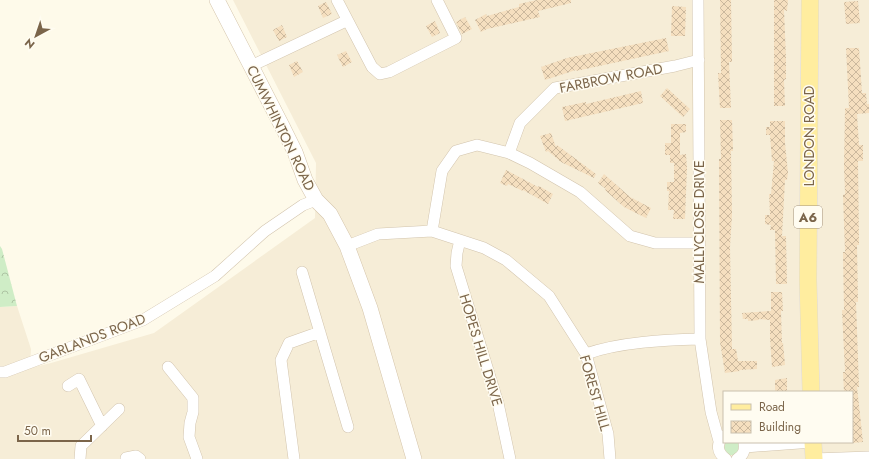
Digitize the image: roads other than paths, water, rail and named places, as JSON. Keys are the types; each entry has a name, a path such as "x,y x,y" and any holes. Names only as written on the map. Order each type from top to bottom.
{"main road":[{"name":"LONDON ROAD","path":"810,0 808,280 811,391"},
{"path":"813,443 814,459"}],"street":[{"name":"CUMWHINTON ROAD","path":"217,0 295,152 305,180 316,200 330,214 347,246 370,308 414,459"},
{"path":"337,0 346,21 372,67 380,74 389,72 456,38 437,0"},
{"name":"MALLYCLOSE DRIVE","path":"698,0 700,339 710,412 722,438 718,450 721,457"},
{"path":"252,66 346,21"},
{"name":"FARBROW ROAD","path":"509,153 520,123 555,88 675,66 699,60"},
{"path":"432,231 442,171 456,151 477,145 509,153 530,163 580,192 630,236 655,244 699,243"},
{"name":"GARLANDS ROAD","path":"0,372 5,372 143,320 216,276 266,231 303,205 316,200"},
{"name":"FOREST HILL","path":"347,246 378,234 432,231 484,248 506,260 549,296 586,354 608,434 610,459"},
{"name":"HOPES HILL DRIVE","path":"460,240 456,266 498,403 510,459"},
{"path":"302,272 348,427"},
{"path":"294,459 281,360 289,343 320,332"},
{"path":"586,354 602,348 674,340 700,339"},
{"path":"168,367 193,398 193,412 190,423 189,437 197,459"},
{"path":"68,386 79,379 102,426"},
{"path":"80,459 81,446 119,409"},
{"path":"737,459 743,454 744,444 778,443"},
{"path":"126,458 136,456 140,459"},
{"path":"814,459 869,457"}]}
